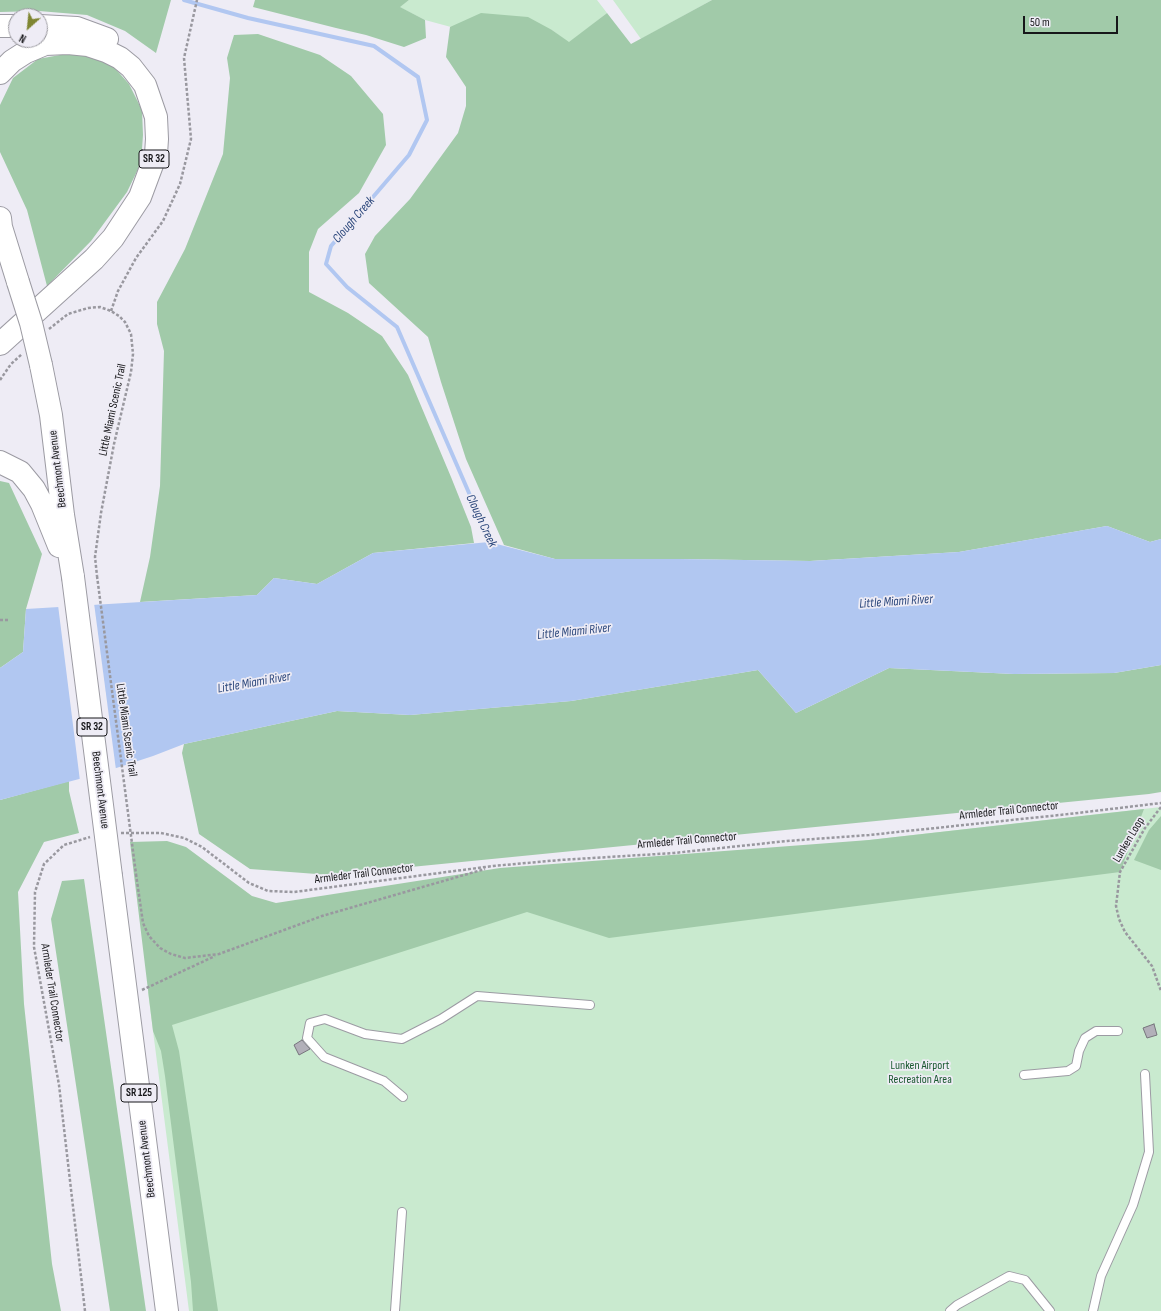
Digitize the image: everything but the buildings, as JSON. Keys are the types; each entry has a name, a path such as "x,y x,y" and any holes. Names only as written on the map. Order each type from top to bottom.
{"highway":[{"path":"0,359 81,284 130,235 152,200 166,160 168,122 161,87 143,62 114,42 77,28 48,26"},
{"name":"SR 32","path":"0,73 12,61 26,52 45,44 68,43 88,45 106,51 120,58 131,67 145,85 156,117 157,140 156,154 140,197 113,238 94,259 0,344"},
{"name":"Beechmont Avenue","path":"0,222 31,323 51,415 140,1097 166,1311"},
{"name":"SR 32","path":"0,462 20,472 34,489 42,504 52,532 72,577"}],"lane":[{"path":"403,1096 384,1081 324,1057 307,1038 310,1023 325,1019 365,1034 402,1039 441,1019 478,996 590,1005"},
{"path":"1024,1076 1068,1071 1076,1066 1079,1051 1085,1038 1096,1031 1118,1032"},
{"path":"1093,1311 1101,1276 1133,1205 1149,1152 1145,1074"},
{"path":"395,1311 402,1212"},
{"path":"950,1311 957,1305 1009,1276 1025,1280 1050,1311"}],"path":[{"path":"189,36 197,0"},
{"name":"Little Miami Scenic Trail","path":"46,332 68,314 88,308 100,307 119,316 125,322 131,334 133,354 131,372 114,444 101,513 95,556 136,874 143,923 149,936 160,948 171,954 185,958 219,954 322,916 493,866"},
{"path":"0,380 11,364 23,354"},
{"path":"0,620 9,620"},
{"name":"Armleder Trail Connector","path":"118,834 161,833 184,838 202,847 249,883 268,890 294,892 493,866 674,853 787,841 876,834 1161,803"},
{"name":"Lunken Loop","path":"1161,807 1145,828 1120,872 1116,906 1119,919 1125,932 1152,966 1161,991"},
{"name":"Armleder Trail Connector","path":"85,1311 59,1085 34,947 35,892 44,864 64,845 96,836"},
{"path":"126,998 219,954"}],"green space":[{"path":"0,0 171,0 156,53 125,31 87,15 48,12 48,8 8,8 8,12 0,12"},
{"path":"255,0 409,0 400,7 425,20 426,38 404,47 366,35 253,7"},
{"path":"409,0 597,0 607,13 569,43 552,30 451,27 425,20 399,7"},
{"path":"613,0 712,0 641,39"},
{"path":"712,0 1161,0 1161,539 1150,542 1107,526 959,552 810,561 555,559 504,545 466,459 428,337 369,283 365,254 375,236 410,199 458,133 466,106 466,87 446,57 450,27 481,13 528,17 552,30 569,42 607,13 631,44"},
{"path":"258,34 320,55 351,76 383,114 386,145 359,193 318,229 309,252 309,292 348,313 382,336 408,375 471,527 474,543 373,553 317,584 274,578 257,595 140,602 150,557 160,486 164,351 157,324 157,302 185,249 223,154 230,78 227,58 234,35"},
{"path":"71,53 92,57 113,66 129,84 142,110 143,135 141,163 127,192 91,241 47,286 27,210 0,152 0,105 13,78 38,59"},
{"path":"0,481 9,483 42,554 26,609 23,652 0,668"},
{"path":"1161,665 1161,792 330,875 250,869 199,834 182,753 184,744 337,711 410,715 571,701 758,670 796,713 889,668 1014,674 1114,673"},
{"path":"69,781 69,791 79,833 44,842 18,892 24,1004 52,1264 61,1311 0,1311 0,800"},
{"name":"Lunken Airport Recreation Area","path":"1161,807 1161,1311 189,1311 148,992 323,919 869,840"},
{"path":"1144,809 1120,872 609,938 527,912 172,1025 179,1051 218,1311 193,1311 191,1282 165,1076 161,1051 153,1031 130,842 167,841 186,847 252,896 276,903 500,868 869,840"},
{"path":"1161,816 1161,870 1134,860 1149,830"},
{"path":"84,879 146,1311 110,1311 51,919 62,881"}],"water":[{"name":"Little Miami River","path":"1107,526 1150,542 1161,539 1161,665 1114,673 1014,674 889,668 796,713 758,670 571,701 410,715 337,711 184,744 98,774 0,800 0,668 23,652 26,609 257,595 274,578 317,584 373,553 489,542 555,559 810,561 959,552"}],"pier":[{"path":"94,603 116,770 80,781 58,605"}],"waterway":[{"name":"Clough Creek","path":"184,0 248,18 374,46 418,77 427,120 409,155 331,246 326,264 347,287 397,327 492,546"}]}
